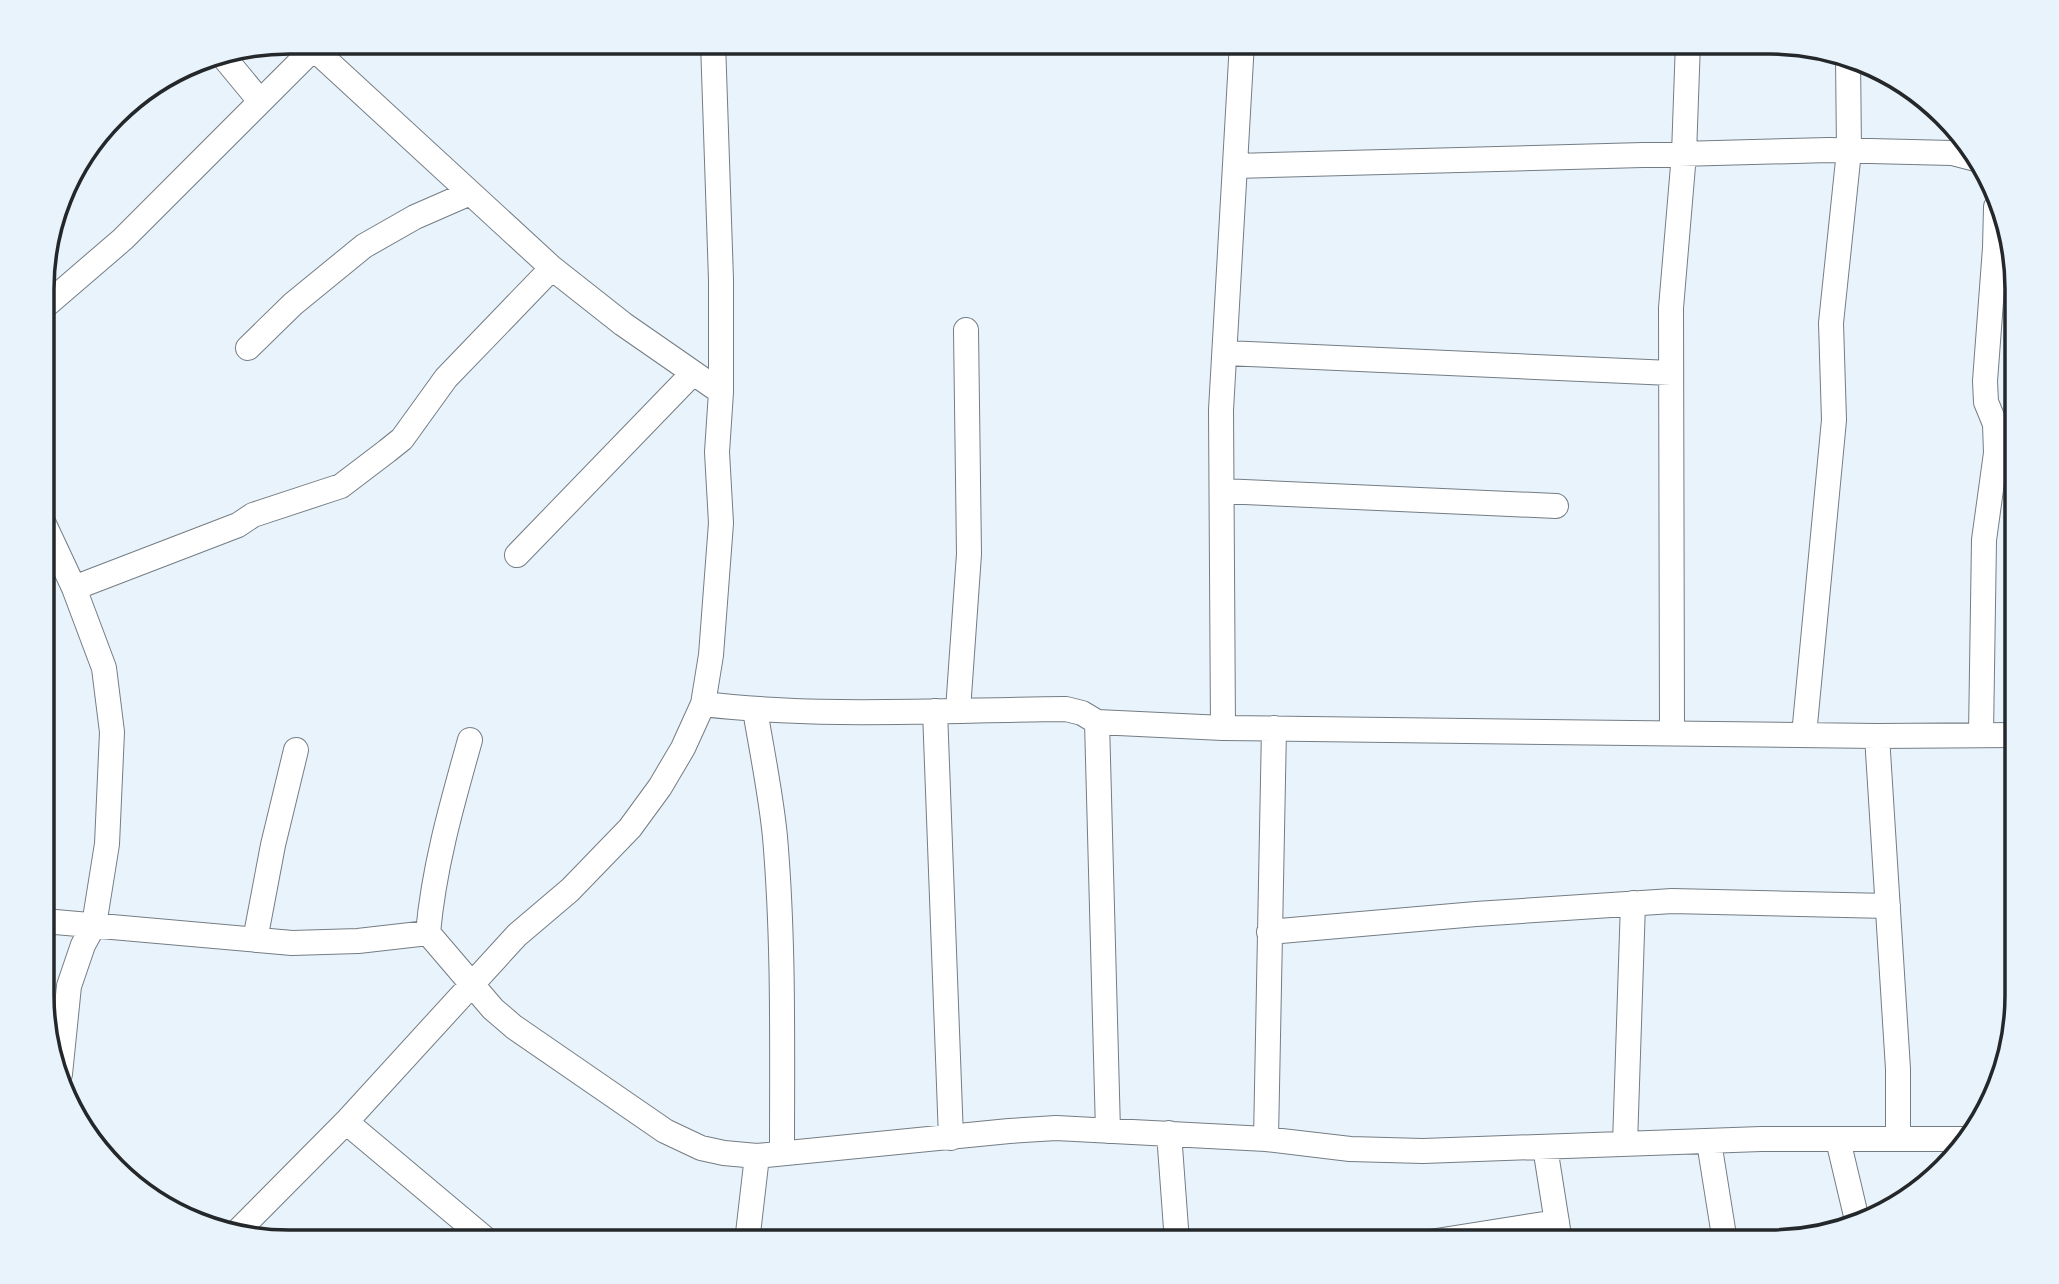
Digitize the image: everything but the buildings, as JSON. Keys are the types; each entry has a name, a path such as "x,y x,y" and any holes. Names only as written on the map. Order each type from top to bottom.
{"street":[{"path":"54,298 123,239 307,54"},
{"path":"325,54 552,268 623,324 720,393"},
{"path":"244,1225 346,1122 517,935 570,890 630,828 660,787 683,748 703,704 711,655 721,523 717,452 721,280 713,54"},
{"path":"1223,728 1221,410 1241,54"},
{"path":"1672,733 1671,308 1684,154 1688,54"},
{"path":"228,62 260,101"},
{"path":"1804,735 1834,420 1831,323 1849,150 1848,68"},
{"path":"1235,166 1849,150 1952,153 1962,156"},
{"path":"248,348 293,304 364,246 415,217 470,193"},
{"path":"1981,734 1984,540 1996,453 1995,424 1986,402 1985,381 2001,254"},
{"path":"74,588 237,525 253,515 341,486 402,439 446,378 552,268"},
{"path":"951,1138 946,711 969,554 966,330"},
{"path":"1225,353 1671,373"},
{"path":"517,555 693,373"},
{"path":"1222,491 1556,506"},
{"path":"54,545 74,588 104,668 112,732 107,844 94,925 79,954 69,986 62,1053"},
{"path":"703,704 755,710 1066,709 1082,713 1097,722 1223,728 1877,736 2004,735"},
{"path":"755,710 775,835 782,965 782,1152"},
{"path":"1097,722 1108,1131"},
{"path":"1266,1139 1274,728"},
{"path":"1877,736 1898,1069 1898,1139"},
{"path":"470,740 440,847 431,895 428,933 493,1009 514,1027 665,1131 701,1148 757,1156 1056,1128 1266,1139 1350,1149 1423,1151 1760,1139 1954,1139"},
{"path":"255,940 273,845 296,750"},
{"path":"1269,933 1476,914 1672,901 1888,906"},
{"path":"1625,1144 1633,904"},
{"path":"54,922 292,943 358,941 428,933"},
{"path":"346,1122 475,1230"},
{"path":"1169,1133 1176,1229"},
{"path":"1838,1140 1855,1214"},
{"path":"1709,1142 1723,1229"},
{"path":"1545,1147 1558,1229"},
{"path":"748,1230 757,1156"}]}
